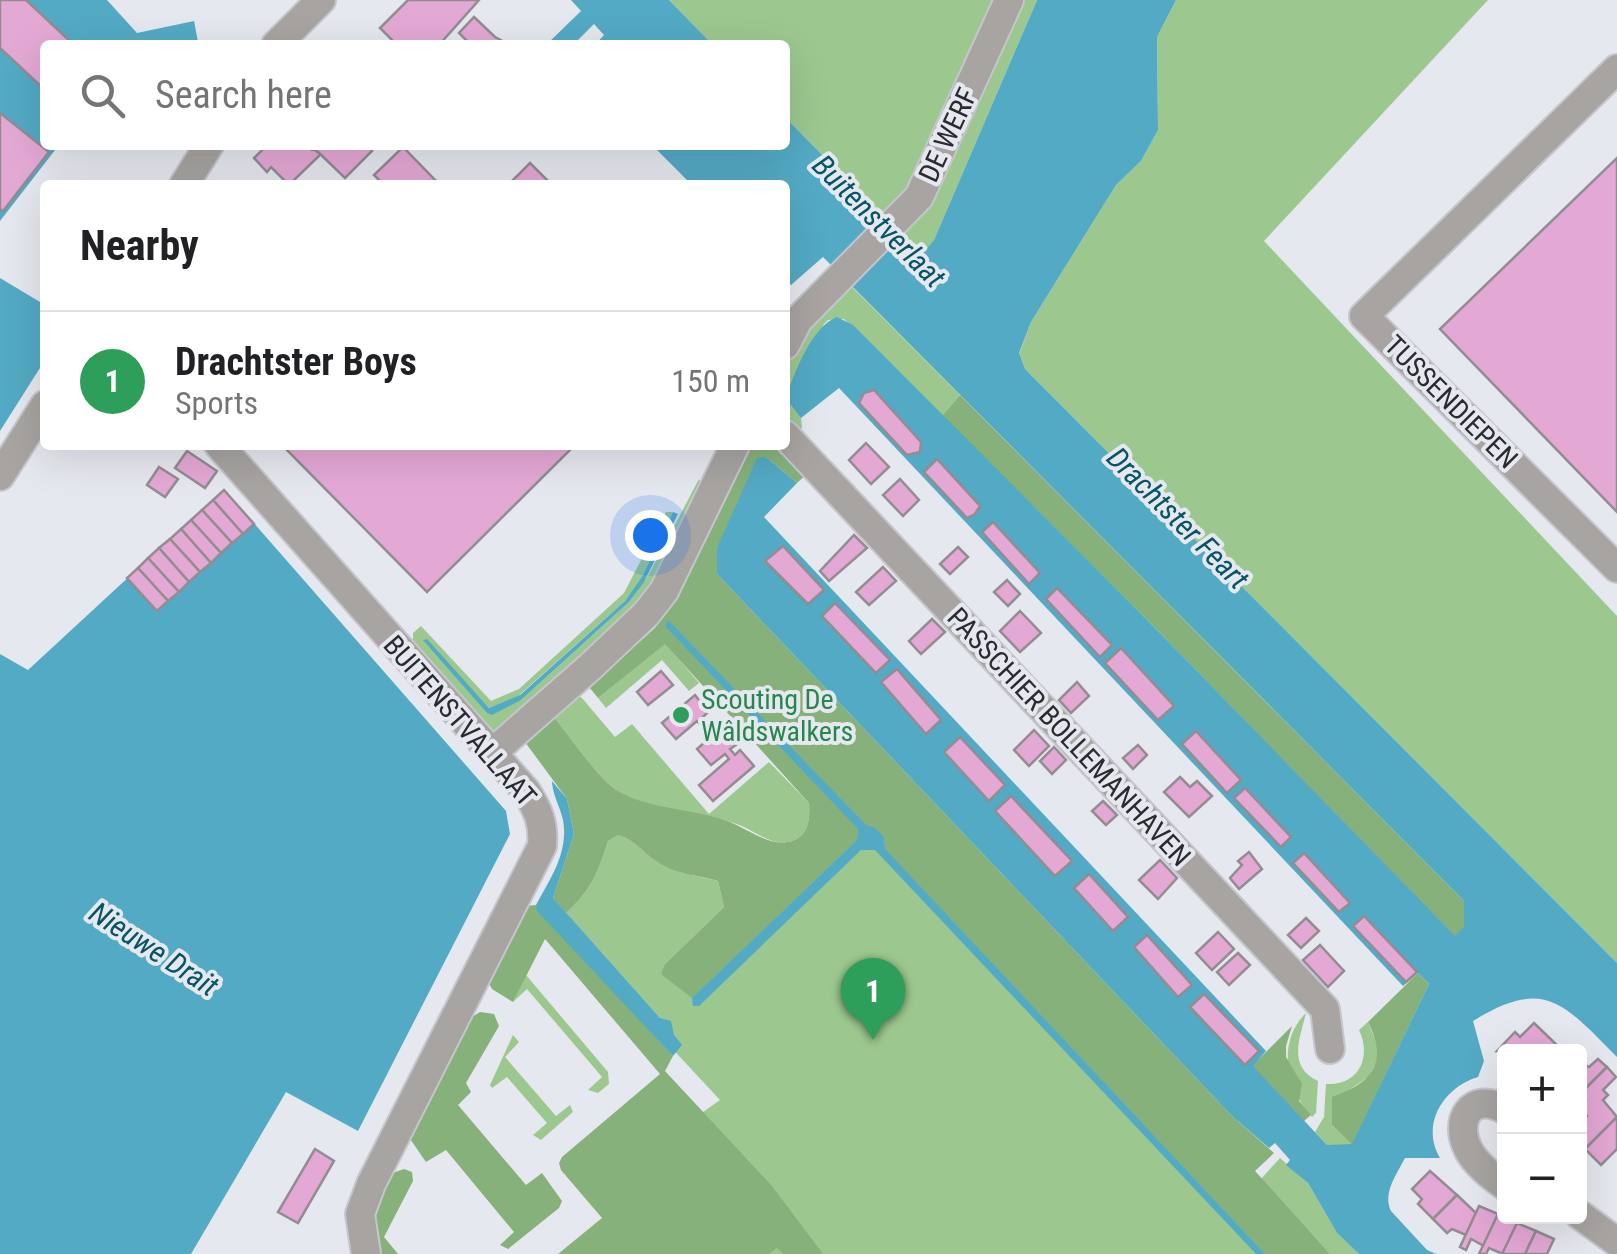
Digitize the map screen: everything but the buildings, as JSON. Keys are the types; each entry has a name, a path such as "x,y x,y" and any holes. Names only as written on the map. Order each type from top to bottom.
{"street":[{"path":"281,40 321,0"},
{"name":"DE WERF","path":"790,335 798,320 919,197 1009,0"},
{"name":"TUSSENDIEPEN","path":"1617,68 1364,316 1617,568"},
{"path":"187,180 206,150"},
{"path":"0,476 40,412"},
{"name":"PASSCHIER BOLLEMANHAVEN","path":"790,440 1325,1009 1330,1049"},
{"name":"BUITENSTVALLAAT","path":"223,450 526,791 544,829 542,846 381,1159 360,1214 366,1254"},
{"path":"493,752 656,603 733,450"},
{"path":"1497,1106 1489,1103 1476,1106 1462,1122 1470,1152 1497,1180"},
{"path":"1587,1221 1617,1242"}],"green space":[{"path":"669,0 998,0 915,187 886,219 790,122 790,40 708,40"},
{"path":"1017,0 1037,0 934,240 927,248 916,248 899,233"},
{"path":"1176,0 1488,0 1264,241 1617,616 1617,963 1025,369 1019,354 1031,322 1116,185 1141,161 1158,130 1157,37"},
{"path":"847,282 960,395 942,416 844,319 824,324 790,391 790,354 804,327"},
{"path":"960,395 1464,901 1464,926 1455,937 1156,629 942,416"},
{"path":"790,404 801,418 802,428 796,432 790,425"},
{"path":"741,450 789,450 809,472 797,483 766,457 717,574 1232,1116 1274,1153 1255,1171 1330,1254 1265,1254 884,849 885,841 866,825 854,821 857,840 692,998 661,974 665,964 724,907 718,881 665,867 618,835 608,841 593,880 566,913 553,898 574,834 567,799 522,738 550,712 600,775 628,796 727,821 775,842 798,839 807,826 809,803 665,644 598,698 589,687 656,627 651,620"},
{"path":"699,479 701,486 650,596 495,734 413,649 413,633 421,626 491,701 519,689 624,593 666,512 673,512 643,575 625,601 517,697 489,708 424,638 487,713 521,700 629,602 649,574"},
{"path":"665,643 699,683 689,691 662,660 606,708 598,698"},
{"path":"576,695 615,737 632,724 709,814 769,762 809,803 805,831 798,839 778,842 742,826 645,803 615,789 550,712"},
{"path":"870,813 1279,1254 589,1254 641,1211 612,1176 720,1100 653,1028 660,1018 566,913 593,880 608,841 618,835 665,866 718,881 724,907 665,964"},
{"path":"536,905 673,1056 665,1071 772,1186 823,1254 783,1254 777,1248 769,1254 558,1254 602,1218 561,1170 562,1157 660,1074 545,939 513,1002 492,989 488,982 524,906"},
{"path":"1418,973 1429,984 1352,1145 1332,1125 1332,1097 1357,1085 1373,1070 1377,1049 1368,1022"},
{"path":"526,975 608,1072 609,1084 598,1093 588,1090 602,1077 527,989 513,1002"},
{"path":"480,1012 494,1014 499,1026 466,1083 471,1092 458,1105 526,1185 542,1173 562,1201 559,1208 508,1249 500,1245 514,1232 446,1150 426,1162 408,1136 464,1022"},
{"path":"1306,1013 1298,1051 1302,1068 1318,1081 1316,1113 1312,1117 1296,1093 1288,1065 1291,1037"},
{"path":"1368,1022 1377,1044 1377,1062 1369,1076 1348,1091 1332,1125 1352,1145 1327,1145 1315,1132 1324,1117 1326,1084 1347,1080 1360,1068 1364,1050 1359,1030"},
{"path":"1292,1026 1286,1057 1302,1084 1299,1101 1311,1115 1304,1121 1252,1066"},
{"path":"513,1035 519,1042 505,1057 556,1116 570,1105 573,1112 541,1140 533,1135 547,1123 507,1077 492,1088 490,1085"},
{"path":"1280,1158 1308,1183 1337,1233 1359,1254 1330,1254 1261,1179"},
{"path":"404,1169 412,1172 413,1181 384,1237 398,1254 381,1254 374,1233 377,1205 387,1175"}],"water":[{"path":"0,0 107,0 137,33 194,21 198,40 40,40 40,150 55,150 0,221"},
{"path":"571,0 669,0 708,40 600,40 604,35 594,24 578,40 551,40 581,11"},
{"name":"Buitenstverlaat","path":"1037,0 1176,0 1157,37 1158,130 1141,161 1116,185 1031,322 1019,353 1025,369 1617,963 1617,1057 1567,1010 1552,1002 1518,1000 1473,1021 1484,1061 1478,1077 1455,1089 1439,1108 1433,1132 1440,1158 1405,1158 1388,1197 1391,1211 1427,1250 1436,1254 1359,1254 1337,1233 1308,1183 1286,1165 1290,1160 1275,1143 1269,1148 1232,1116 717,574 717,548 757,458 766,457 797,483 764,517 1266,1051 1253,1066 1327,1145 1352,1144 1429,984 1418,973 1403,986 839,388 801,418 790,404 790,389 819,330 837,317 853,325 1455,936 1464,926 1464,901 823,257 790,284 790,180 687,180 657,150 790,150 790,122 916,248 927,248 934,240"},
{"path":"0,278 40,302 40,368 0,431"},
{"name":"Nieuwe Drait","path":"224,489 506,811 510,834 358,1131 286,1092 191,1254 0,1254 0,654 28,670"},
{"path":"673,512 678,514 644,582 629,602 521,700 492,715 423,640 427,639 489,708 520,695 625,601 643,575"},
{"path":"668,620 866,825 884,837 885,849 1265,1254 1256,1254 875,850 861,850 699,1006 693,1006 692,998 857,840 858,829 665,626"},
{"path":"552,781 567,799 574,834 553,898 660,1018 671,1021 674,1035 682,1045 673,1056 537,911 536,905 557,865 563,843 563,820"}],"place":[{"name":"Scouting De Wâldswalkers","path":"681,715"},
{"name":"Drachtster Boys","path":"873,1040"}],"water label":[{"name":"Drachtster Feart","path":"1178,518"}]}
